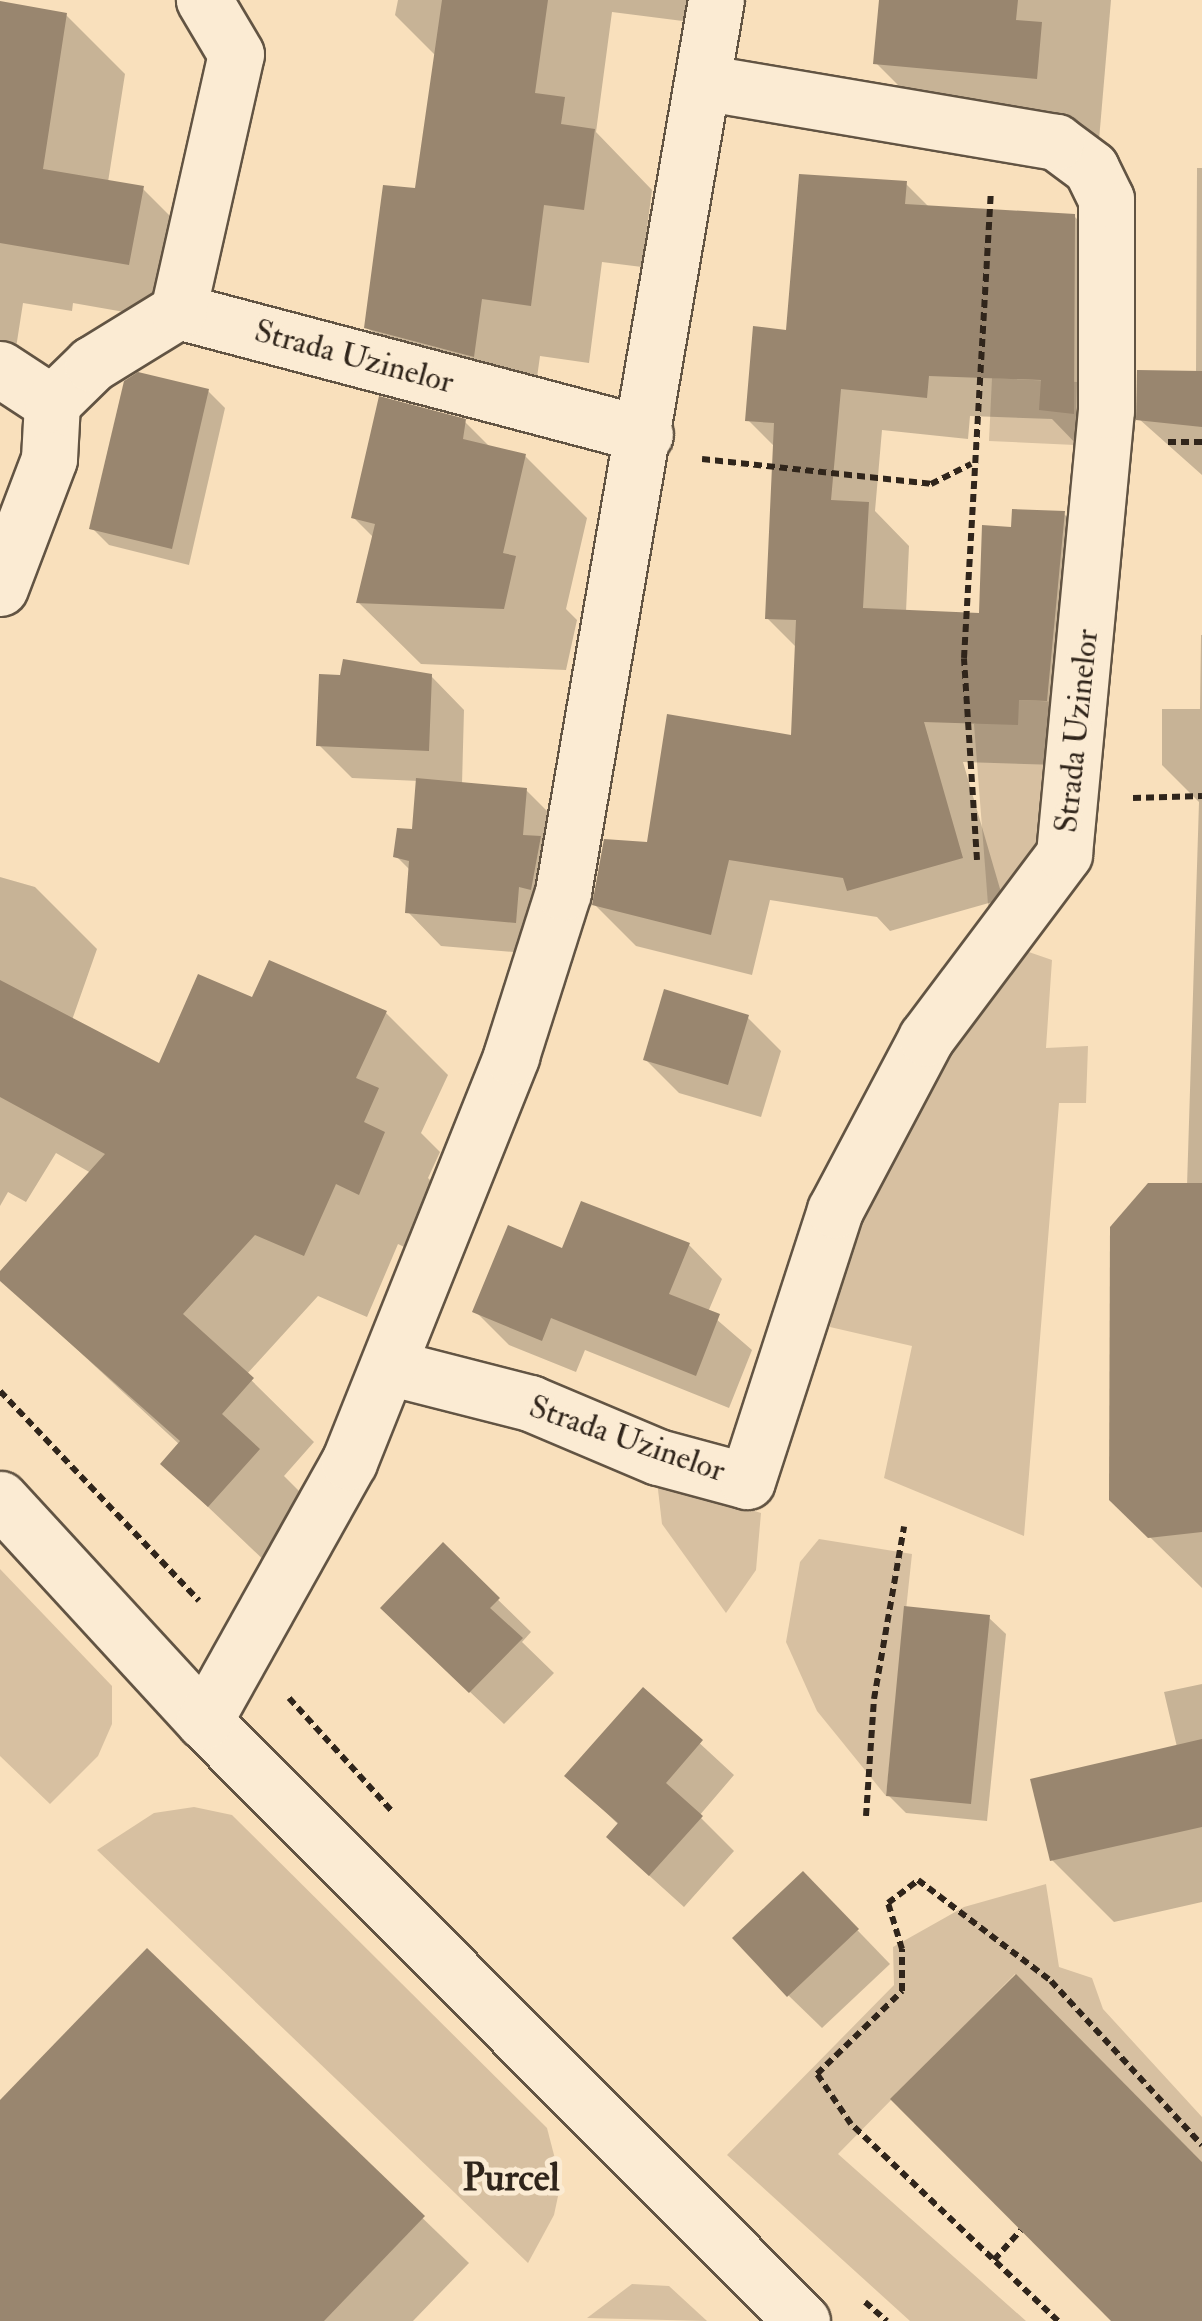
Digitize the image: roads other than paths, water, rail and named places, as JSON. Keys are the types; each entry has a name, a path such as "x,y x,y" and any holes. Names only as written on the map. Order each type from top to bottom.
{"street":[{"path":"0,588 49,459 52,403 92,364 178,310 236,54 204,0"},
{"path":"204,1722 349,1462 510,1056 563,892 716,0"},
{"name":"Strada Uzinelor","path":"389,1367 530,1404 658,1457 747,1480 835,1210 926,1038 1064,854 1106,410 1106,199 1091,168 1056,142 703,82"},
{"name":"Strada Uzinelor","path":"178,310 643,443"},
{"path":"0,370 52,403"},
{"path":"0,1499 204,1722 802,2321"}],"district":[{"name":"Purcel","path":"511,2179"}]}
